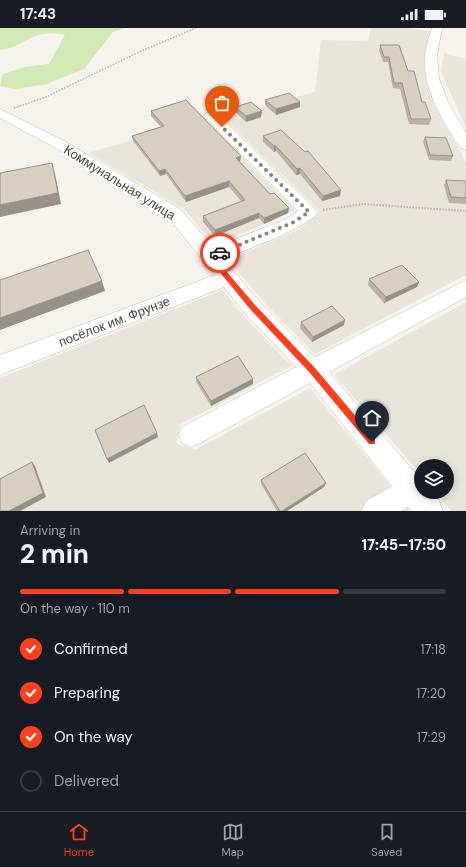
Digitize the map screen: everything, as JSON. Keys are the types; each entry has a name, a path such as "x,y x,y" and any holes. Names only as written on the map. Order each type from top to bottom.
{"street":[{"path":"437,28 431,54 431,73 437,93 466,145"},
{"name":"Коммунальная улица","path":"4,111 174,213 252,307 313,370 429,511"},
{"path":"211,116 309,212 294,222 211,257"},
{"name":"посёлок им. Фрунзе","path":"0,365 228,278"},
{"path":"191,435 466,288"},
{"path":"376,511 412,489"}],"path":[{"path":"4,111 32,103 46,97 132,55 196,28"},
{"path":"309,212 363,204 466,211"}],"shaded area":[{"path":"371,28 407,28 430,31 425,70 448,128 466,163 466,275 315,354 263,301 228,260 300,229 320,211 223,118 315,92 321,40 368,41"},
{"path":"444,53 466,59 466,128 441,71"},
{"path":"158,133 225,140 295,210 215,246 184,209 88,153"},
{"path":"223,290 241,313 291,366 181,424 176,443 195,450 310,388 411,511 0,511 0,378"},
{"path":"466,302 466,511 451,511 442,499 454,499 454,459 414,459 414,466 334,375"}],"green space":[{"path":"0,28 125,28 113,32 84,69 47,84 15,89 0,86 3,74 24,67 49,64 65,35 43,34 9,48 0,50"}],"building":[{"path":"380,45 399,45 408,71 414,71 422,102 425,102 431,119 411,119 402,83 394,83 389,57 384,57"},
{"path":"289,93 300,102 276,109 265,100"},
{"path":"186,100 241,156 236,158 270,194 274,193 289,208 264,218 259,213 215,230 203,216 245,200 229,181 185,196 165,169 159,171 132,136 164,126 151,111"},
{"path":"251,102 262,111 246,116 235,107"},
{"path":"281,130 305,152 308,151 341,190 323,196 300,168 297,169 276,146 274,146 263,136"},
{"path":"425,137 446,138 453,156 430,155"},
{"path":"52,163 58,193 0,205 0,173"},
{"path":"446,180 466,181 466,198 451,197"},
{"path":"88,250 102,281 0,318 0,280"},
{"path":"402,265 419,282 386,297 369,279"},
{"path":"332,306 345,320 313,337 301,322"},
{"path":"238,356 253,379 211,401 196,377"},
{"path":"144,405 157,433 107,459 95,430"},
{"path":"305,453 326,483 280,511 261,480"},
{"path":"32,462 43,493 9,511 0,511 0,479"}],"way so far":[{"path":"220,253 294,222 309,212 222,127"}],"route":[{"path":"220,253 211,257 252,307 313,370 372,442"}]}
